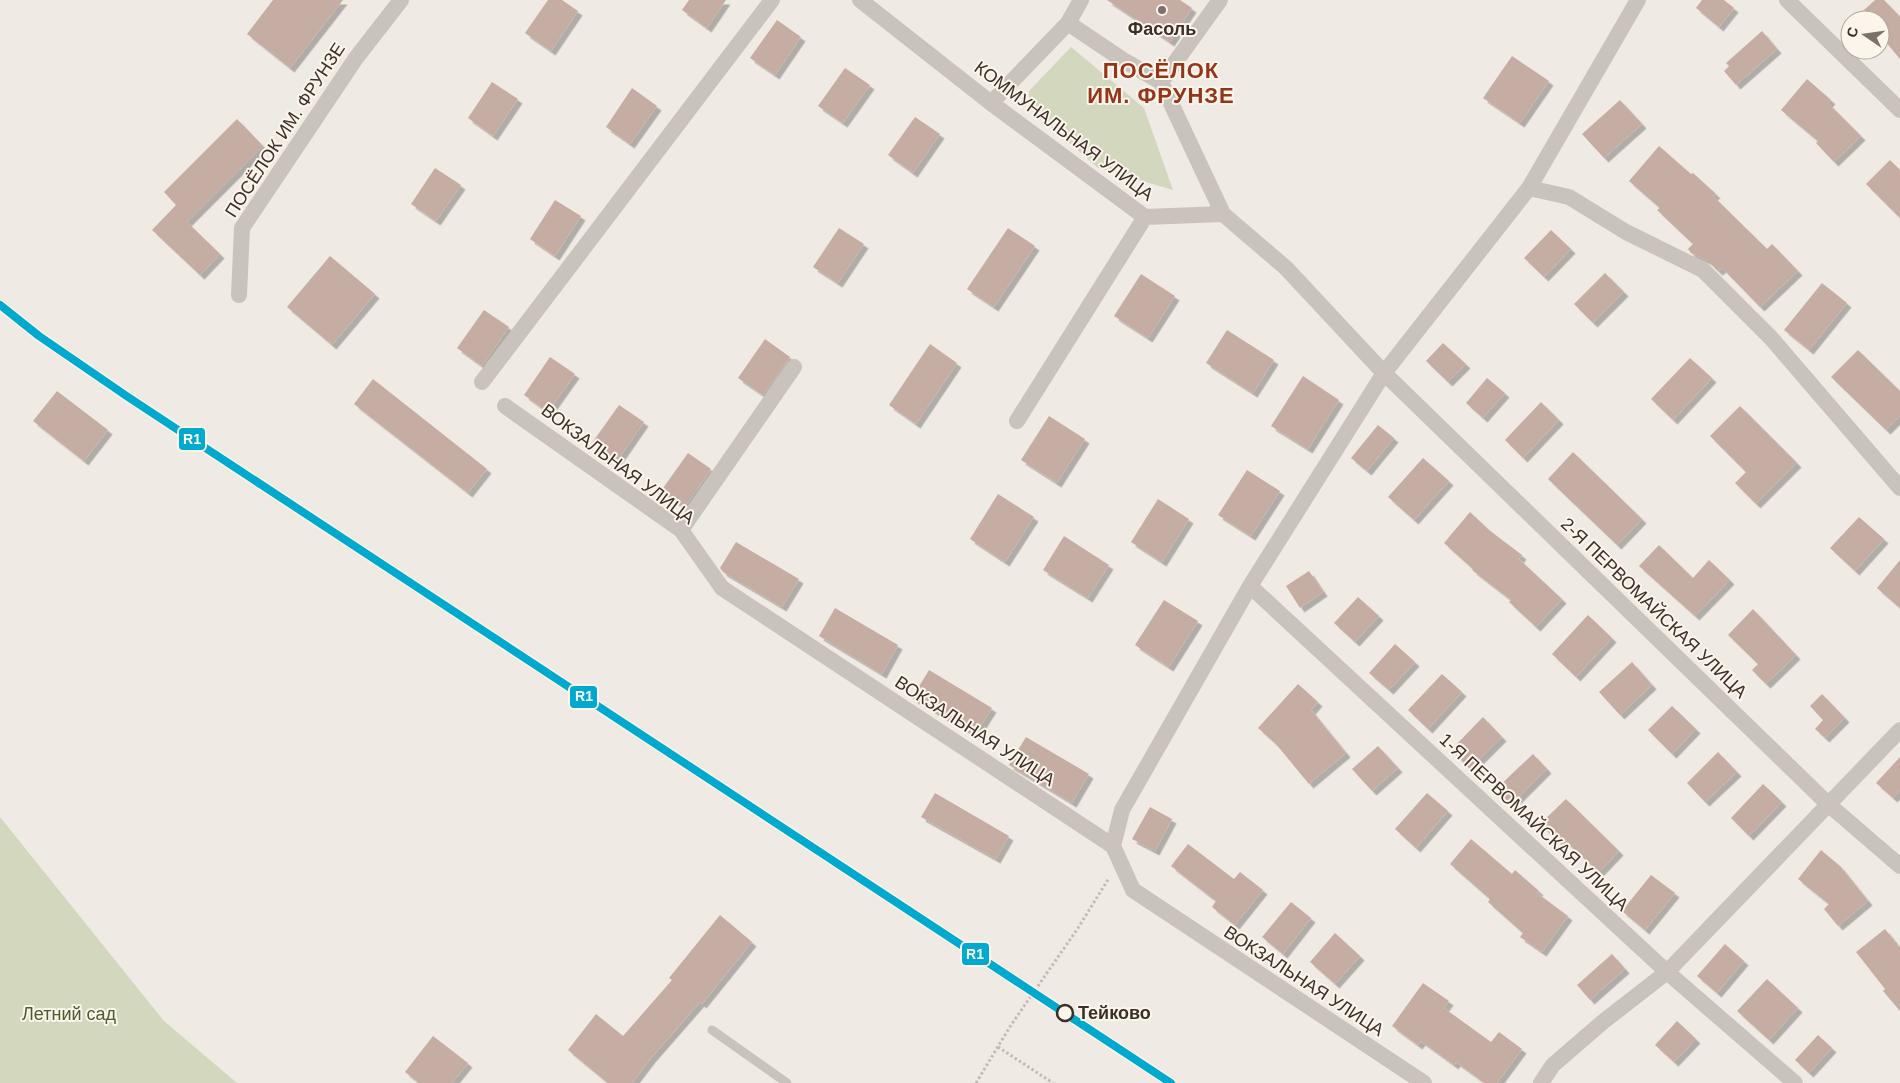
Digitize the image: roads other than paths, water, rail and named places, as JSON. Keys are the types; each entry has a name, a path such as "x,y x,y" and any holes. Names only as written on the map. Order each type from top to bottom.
{"street":[{"name":"ПОСЁЛОК ИМ. ФРУНЗЕ","path":"239,295 242,228 356,58 401,0"},
{"path":"482,382 772,0"},
{"name":"КОММУНАЛЬНАЯ УЛИЦА","path":"860,0 991,103 1145,217 1223,214"},
{"path":"991,103 1068,23 1081,0"},
{"path":"1161,82 1220,0"},
{"path":"1113,846 1122,810 1250,586 1384,373 1529,188 1638,0"},
{"path":"1787,0 1900,110"},
{"path":"1068,23 1123,60 1161,82 1223,214 1286,268 1384,373"},
{"path":"1529,188 1569,197 1626,232 1703,270 1771,338 1900,488"},
{"path":"1017,421 1145,217"},
{"path":"681,530 794,367"},
{"name":"2-Я ПЕРВОМАЙСКАЯ УЛИЦА","path":"1384,373 1828,804 1900,866"},
{"name":"ВОКЗАЛЬНАЯ УЛИЦА","path":"505,406 681,530 722,588 1113,846 1132,890 1286,994 1424,1083"},
{"name":"1-Я ПЕРВОМАЙСКАЯ УЛИЦА","path":"1250,586 1667,972 1795,1083"},
{"path":"1541,1083 1553,1065 1604,1021 1667,972 1900,730"}],"lane":[{"path":"712,1030 788,1083"}],"place":[{"name":"Фасоль","path":"1162,10"},
{"name":"Тейково","path":"1065,1013"}],"district":[{"name":"ПОСЁЛОК ИМ. ФРУНЗЕ","path":"1161,82"}],"park label":[{"name":"Летний сад","path":"69,1014"}]}
